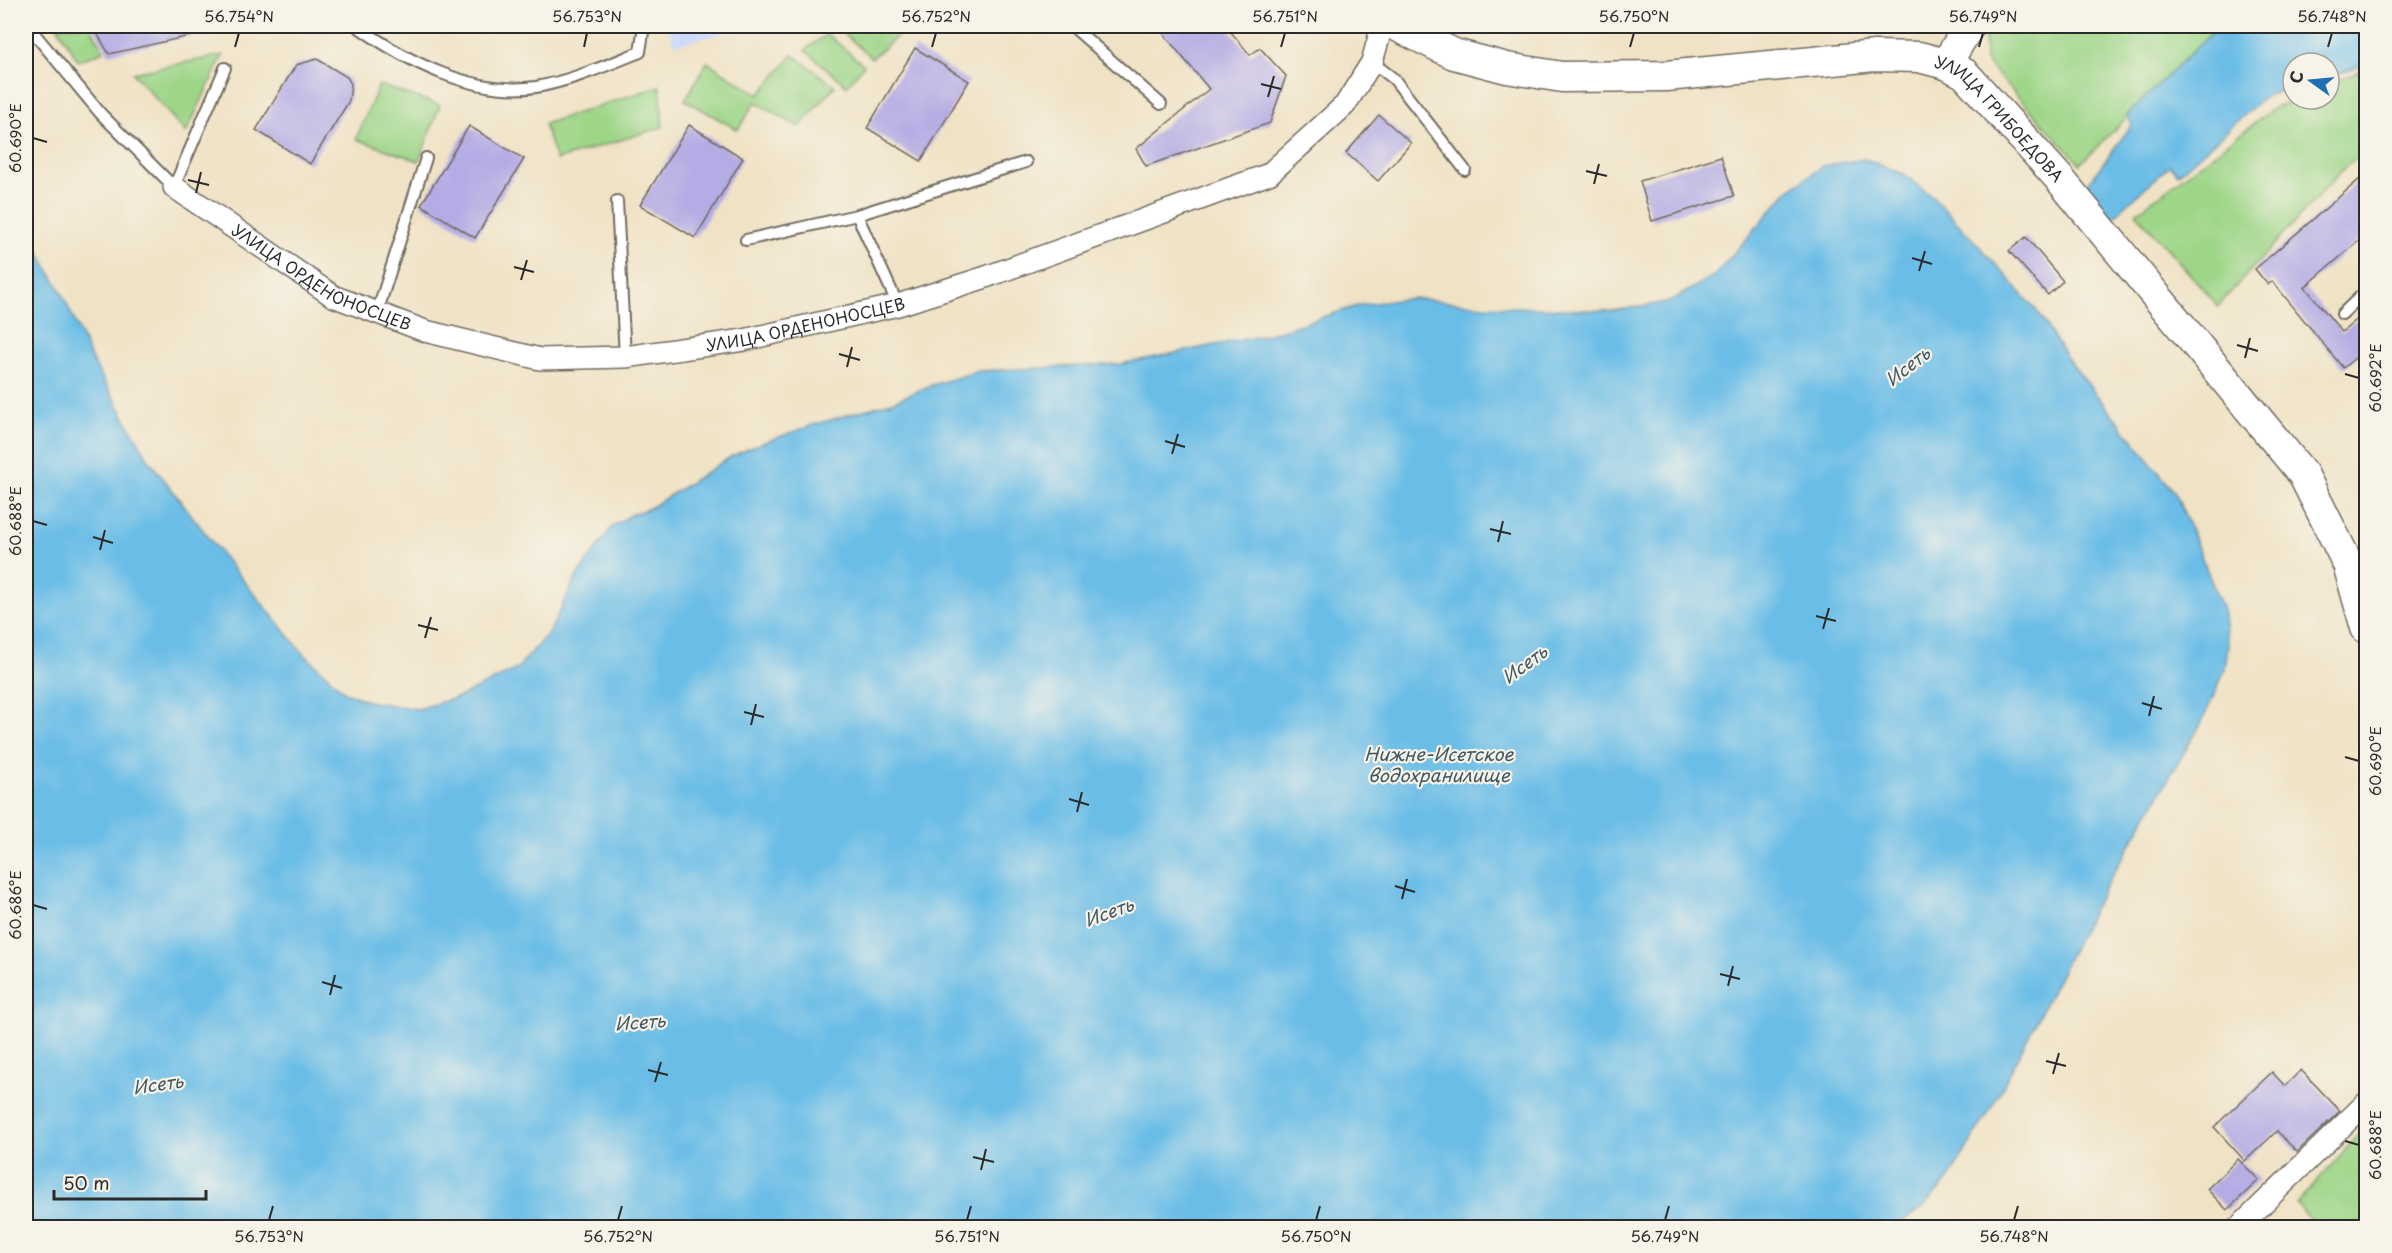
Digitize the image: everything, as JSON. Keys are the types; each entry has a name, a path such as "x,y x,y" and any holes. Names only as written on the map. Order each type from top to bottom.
{"main road":[{"name":"УЛИЦА ГРИБОЕДОВА","path":"1397,26 1454,54 1507,68 1562,77 1666,75 1875,56 1919,57 1946,64 1965,74 2058,177 2303,474 2349,564 2366,627"},
{"path":"1946,64 1969,26"}],"street":[{"name":"УЛИЦА ОРДЕНОНОСЦЕВ","path":"174,187 333,296 425,331 540,359 625,357 744,340 898,305 994,274 1269,174 1345,105 1372,62 1382,26"},
{"path":"2238,1227 2367,1103"}],"lane":[{"path":"28,26 101,114 174,187 225,68"},
{"path":"357,26 422,64 481,86 535,87 603,67 640,52 644,26"},
{"path":"1072,26 1161,104"},
{"path":"1372,62 1394,79 1465,170"},
{"path":"378,313 426,158"},
{"path":"746,240 857,215 1026,162"},
{"path":"617,201 625,357"},
{"path":"857,215 898,305"},
{"path":"2342,314 2367,291"}],"shaded area":[{"path":"667,26 753,26 674,45"}],"green space":[{"path":"57,26 90,26 104,51 78,61"},
{"path":"835,26 910,26 872,58"},
{"path":"1988,26 2219,26 2080,164 1985,61 1985,30"},
{"path":"827,34 864,65 847,86 805,50"},
{"path":"223,55 186,133 133,73"},
{"path":"793,55 835,86 799,127 755,102 738,130 685,100 707,62 759,95"},
{"path":"2366,68 2366,151 2345,167 2218,306 2136,213 2273,109 2281,105 2281,111 2341,111 2341,79"},
{"path":"379,85 440,105 419,161 356,139"},
{"path":"660,86 663,127 556,160 544,124"},
{"path":"2366,1127 2366,1227 2318,1227 2296,1204"}],"water":[{"path":"2219,26 2366,26 2366,64 2341,72 2341,51 2281,51 2281,91 2266,96 2178,174 2170,165 2112,218 2085,187 2132,125 2127,115"},
{"name":"Нижне-Исетское водохранилище","path":"1865,159 1903,174 1933,197 1991,259 2037,311 2067,358 2176,494 2223,610 2228,644 2225,670 2202,722 2101,894 1996,1100 1948,1180 1923,1207 1895,1227 26,1227 26,229 63,295 92,360 149,460 223,556 303,653 345,692 367,701 418,709 459,697 517,669 550,631 577,576 612,527 632,514 650,508 732,456 762,443 813,425 892,402 929,386 979,371 1121,364 1270,334 1360,305 1413,298 1485,306 1612,311 1669,302 1715,275 1788,191 1823,166"}],"building":[{"path":"93,26 207,26 208,32 109,54"},
{"path":"1157,26 1226,26 1250,55 1260,48 1286,76 1270,123 1146,166 1136,149 1209,89"},
{"path":"915,48 969,81 921,161 867,128"},
{"path":"317,59 347,77 351,84 349,101 310,164 256,130 296,65"},
{"path":"1379,115 1411,143 1378,181 1346,153"},
{"path":"689,125 743,158 695,238 640,205"},
{"path":"469,126 524,159 475,238 421,205"},
{"path":"1721,156 1734,196 1652,221 1640,181"},
{"path":"2367,173 2367,234 2305,287 2342,332 2367,311 2367,348 2343,368 2272,281 2268,285 2255,269"},
{"path":"2026,237 2063,281 2048,295 2009,251"},
{"path":"2301,1070 2340,1111 2297,1152 2277,1131 2245,1161 2214,1127 2272,1072 2285,1086"},
{"path":"2238,1159 2259,1180 2227,1210 2207,1189"}],"water label":[{"name":"Исеть","path":"1908,367"},
{"name":"Исеть","path":"1525,665"},
{"name":"Исеть","path":"1109,913"},
{"name":"Исеть","path":"640,1023"},
{"name":"Исеть","path":"158,1085"}]}
